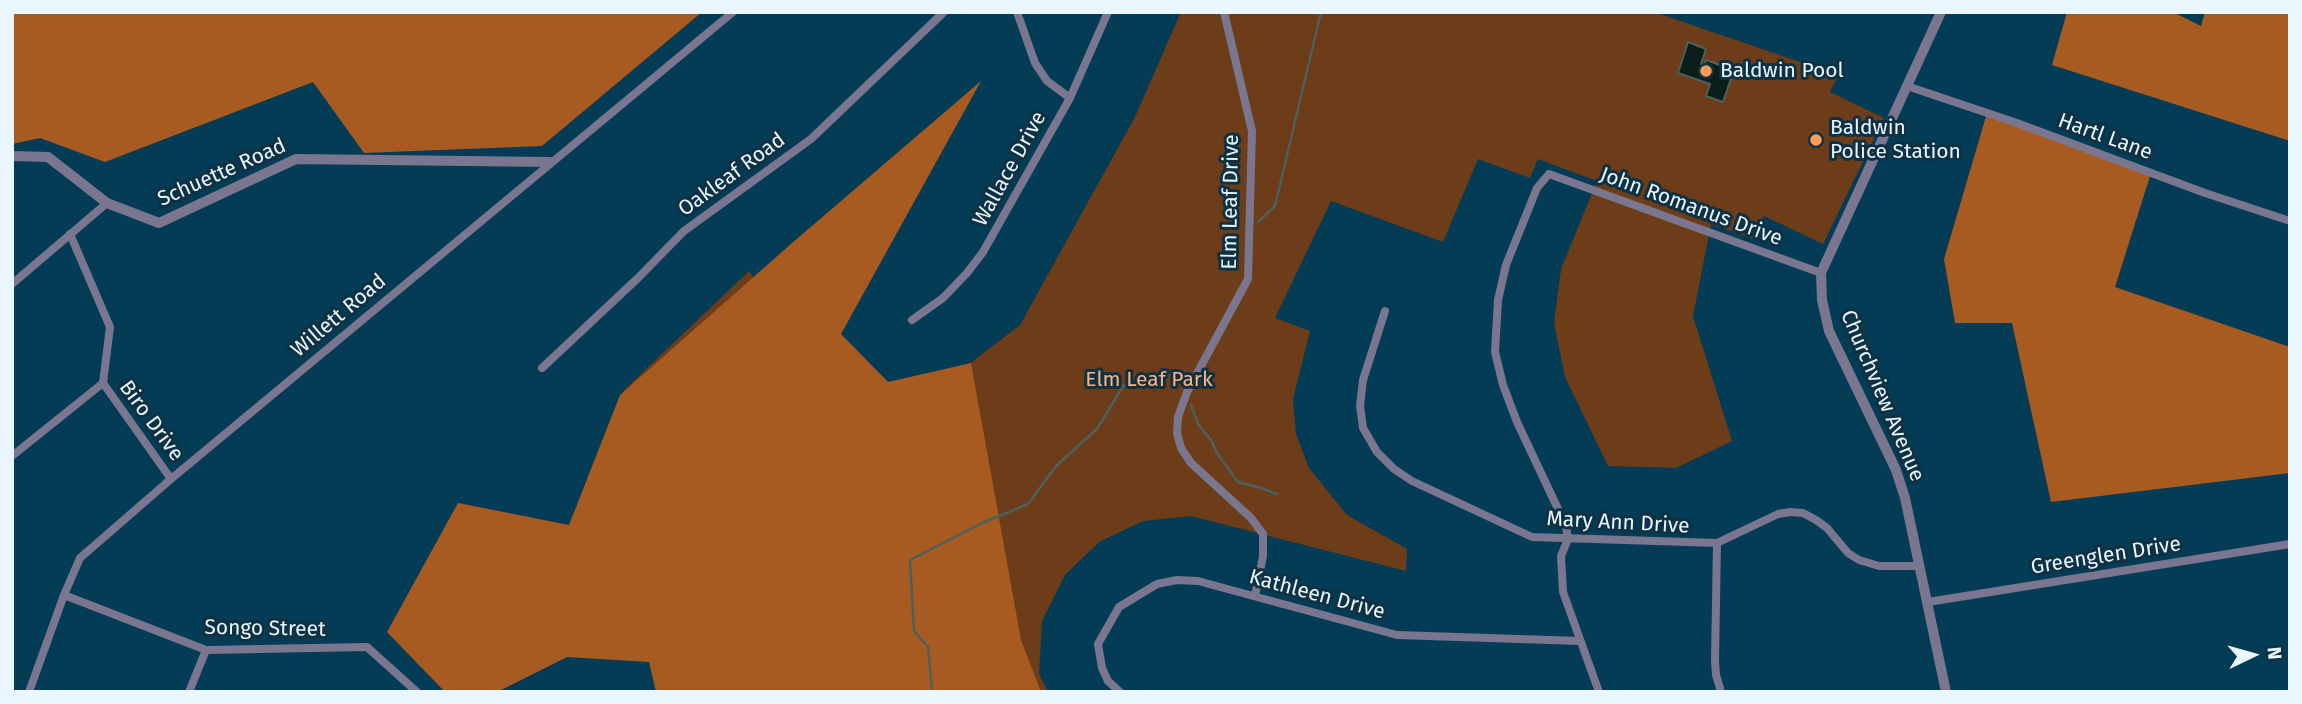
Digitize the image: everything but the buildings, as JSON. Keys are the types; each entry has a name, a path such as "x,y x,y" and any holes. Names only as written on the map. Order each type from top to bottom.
{"street":[{"name":"Willett Road","path":"29,692 80,558 550,162 733,12"},
{"name":"Oakleaf Road","path":"542,368 684,231 811,139 944,12"},
{"path":"1017,12 1035,63 1047,81 1070,97"},
{"name":"Wallace Drive","path":"912,320 943,298 983,252 1070,97 1108,12"},
{"name":"Elm Leaf Drive","path":"1224,12 1252,131 1248,279 1187,392 1178,417 1177,433 1181,448 1191,463 1251,518 1263,534 1263,556 1255,596"},
{"name":"Churchview Avenue","path":"1941,12 1821,273 1822,300 1829,331 1896,470 1905,498 1946,692"},
{"name":"Hartl Lane","path":"1908,86 2017,123 2205,193 2290,220"},
{"name":"Schuette Road","path":"12,156 48,157 107,202 159,223 296,159 550,162"},
{"name":"John Romanus Drive","path":"1568,539 1566,526 1517,422 1503,385 1495,352 1497,311 1506,265 1536,188 1549,174 1821,273"},
{"path":"12,284 107,202"},
{"path":"12,456 103,383 110,327 70,234"},
{"name":"Mary Ann Drive","path":"1385,311 1363,380 1360,406 1363,428 1377,452 1394,469 1412,481 1532,537 1717,544 1778,514 1803,513 1827,528 1848,554 1859,561 1879,566 1919,566"},
{"name":"Biro Drive","path":"103,383 171,479"},
{"path":"1568,539 1561,556 1563,592 1599,692"},
{"path":"1717,544 1715,661 1720,688"},
{"name":"Greenglen Drive","path":"1928,602 2290,544"},
{"name":"Kathleen Drive","path":"1121,692 1108,681 1101,668 1098,644 1119,607 1157,584 1177,580 1198,581 1396,635 1580,641"},
{"name":"Songo Street","path":"64,595 206,650 367,647 417,692"},
{"path":"189,692 206,650"}],"green space":[{"name":"Elm Leaf Park","path":"1181,12 1654,12 1838,75 1830,92 1884,118 1823,244 1764,216 1753,239 1711,224 1693,316 1732,441 1676,468 1608,466 1565,377 1554,323 1561,269 1597,181 1538,159 1530,178 1478,159 1443,242 1331,201 1275,318 1310,331 1293,399 1296,434 1309,468 1347,515 1407,549 1406,571 1191,516 1143,521 1099,542 1065,575 1042,621 1039,674 1048,692 925,692 651,401 623,391 749,271 871,439 1020,325 1135,117"}],"shaded area":[{"path":"12,12 702,12 542,146 364,153 313,82 105,162 40,138 12,144"},
{"path":"2067,12 2173,12 2201,26 2205,12 2290,12 2290,141 2052,65"},
{"name":"Baldwin Pool","path":"1688,42 1706,49 1701,64 1704,65 1706,60 1734,70 1723,102 1706,96 1710,84 1678,73"},
{"path":"981,81 841,334 888,382 971,363 1021,640 1041,692 656,692 649,662 567,657 497,692 445,692 387,632 458,503 569,525 620,395"},
{"path":"1987,113 2151,173 2115,287 2290,347 2290,473 2051,502 2012,323 1955,323 1944,259"}],"waterway":[{"path":"1258,222 1275,206 1321,12"},
{"path":"932,692 928,647 914,631 910,560 982,523 1028,504 1056,466 1097,429 1123,386 1174,374"},
{"path":"1191,405 1198,424 1238,482 1277,494"}],"place":[{"name":"Baldwin Pool","path":"1706,71"},
{"name":"Baldwin Police Station","path":"1816,140"}]}
